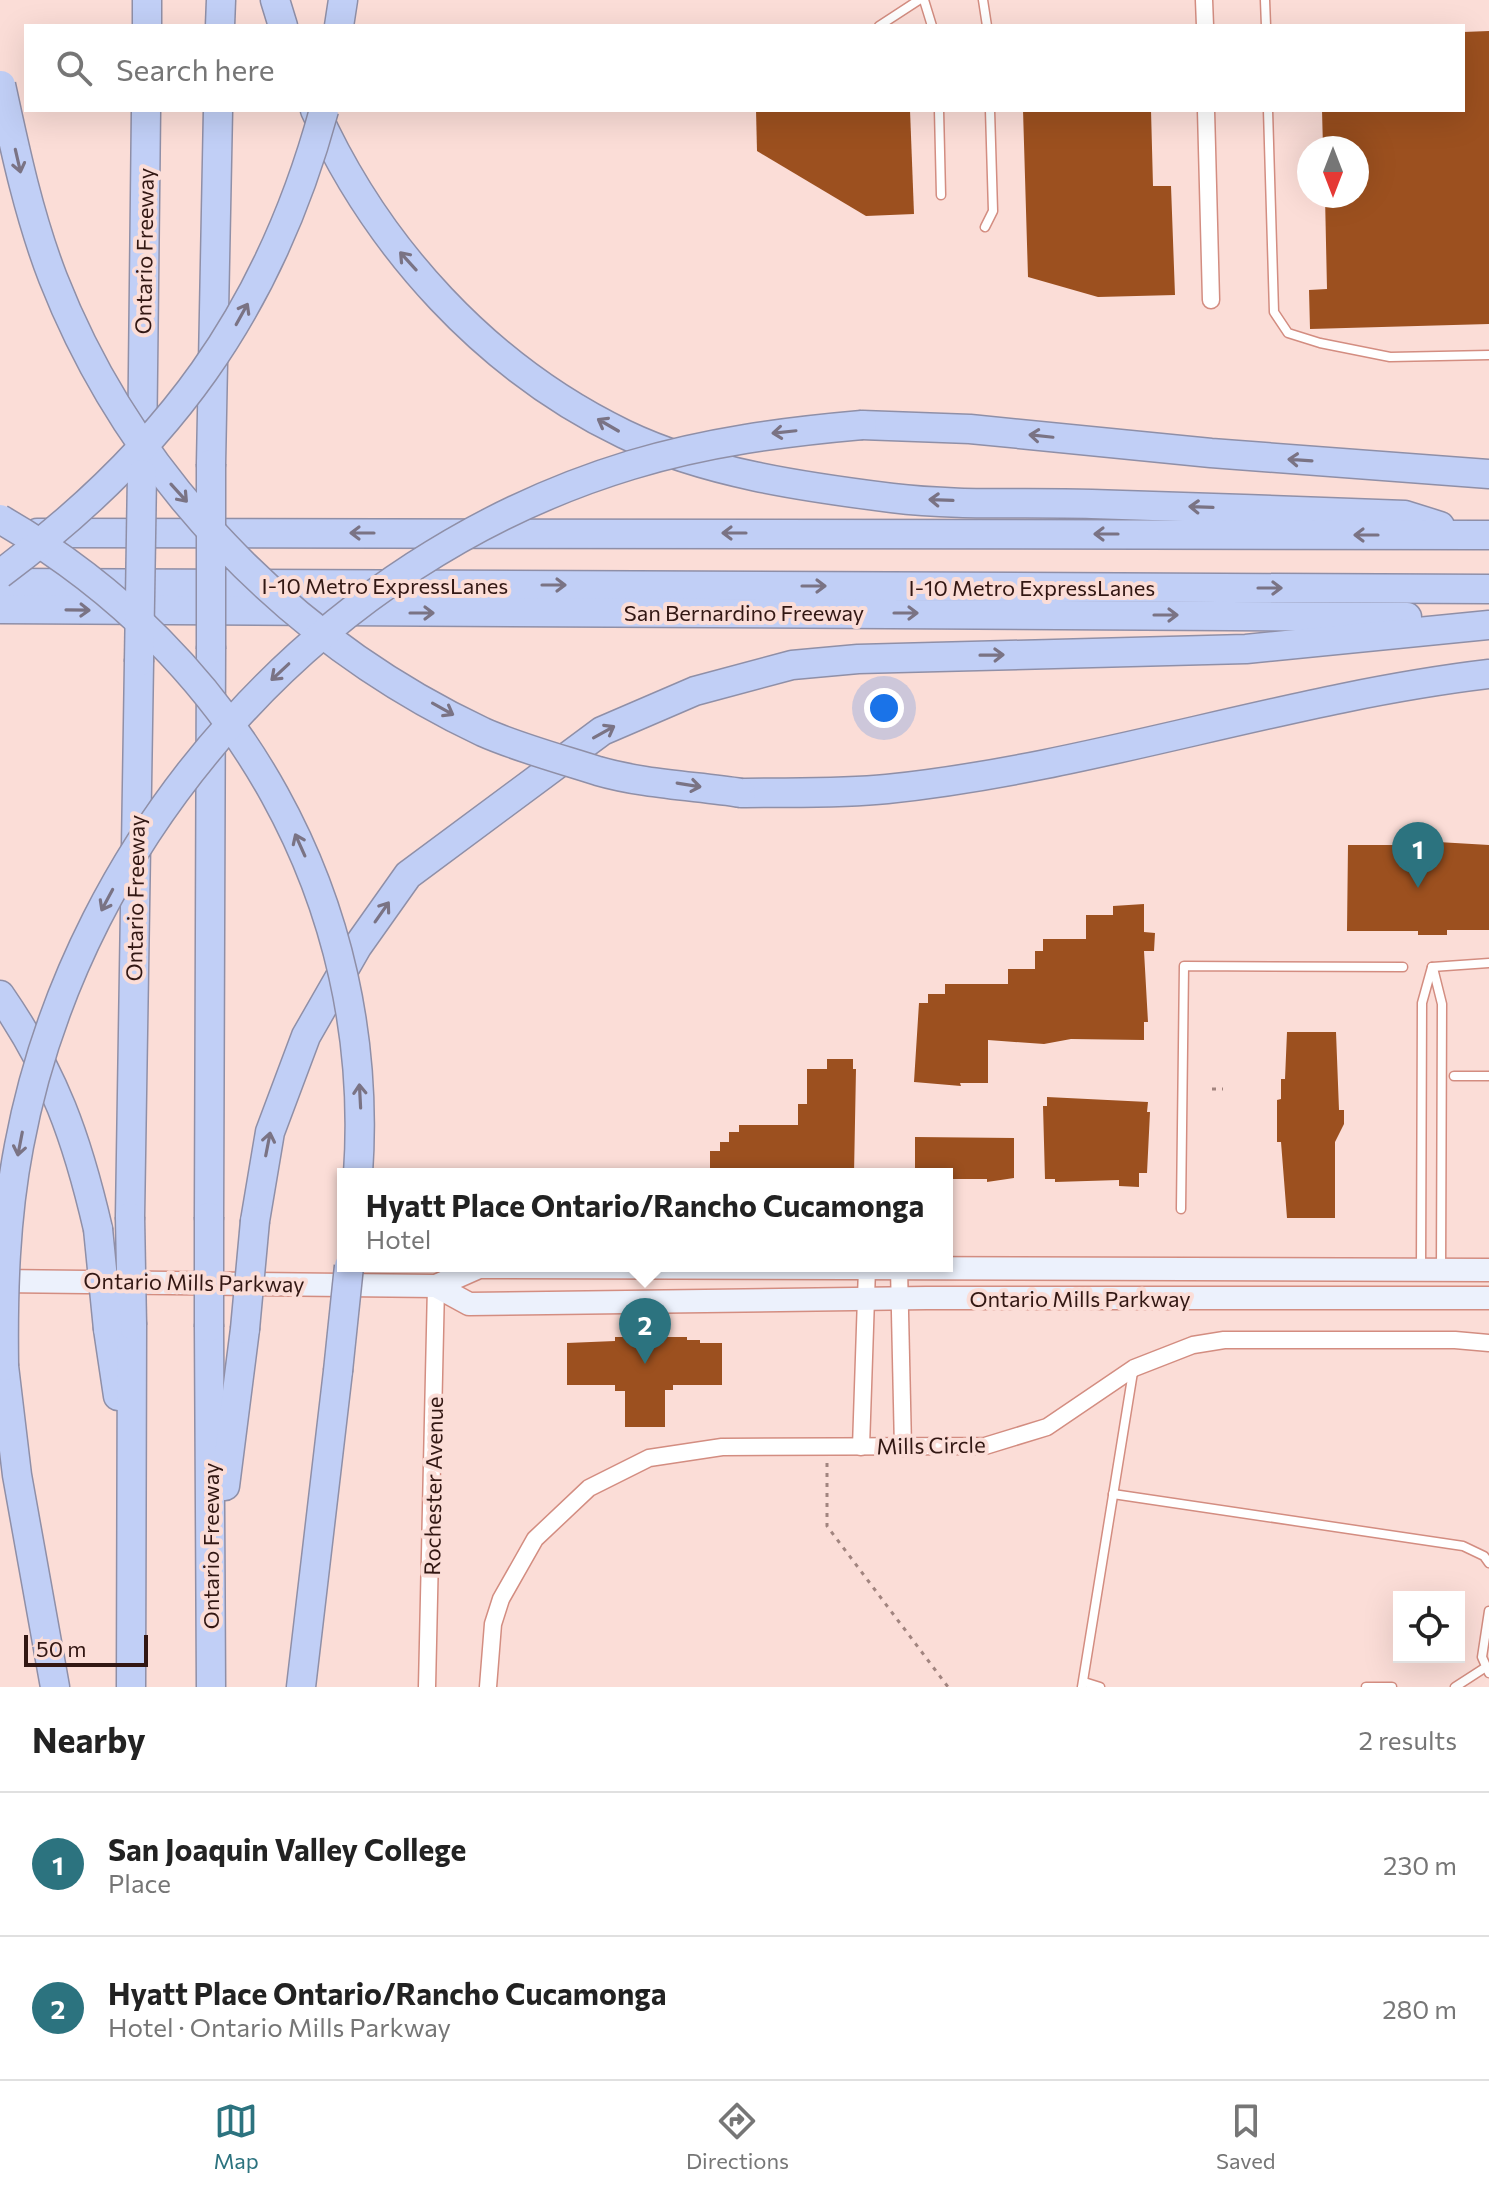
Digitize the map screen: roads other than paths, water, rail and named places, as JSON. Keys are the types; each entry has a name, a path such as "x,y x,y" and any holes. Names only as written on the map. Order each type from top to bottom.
{"highway":[{"path":"147,0 147,24"},
{"path":"220,24 221,0"},
{"path":"275,0 282,24"},
{"path":"339,24 343,0"},
{"path":"0,73 22,180 52,277 95,367 170,483 285,606 361,663 485,732 602,772 741,793 885,789 1000,772 1198,728 1446,679 1489,674"},
{"name":"Ontario Freeway","path":"131,1687 132,1485 120,1327 130,1217 146,112"},
{"name":"Ontario Freeway","path":"211,1687 211,464 218,112"},
{"path":"316,112 360,196 396,248 448,306 500,354 557,395 626,435 700,461 743,472 895,499 1405,515 1480,535"},
{"path":"0,574 60,529 115,480 183,402 218,352 263,277 281,236 323,112"},
{"path":"55,1687 17,1475 4,1366 3,1291 8,1215 33,1088 59,1003 110,895 162,808 259,693 371,595 473,532 561,490 698,447 778,432 862,425 970,429 1211,453 1489,474"},
{"path":"0,519 76,568 154,633 202,686 248,748 288,818 317,885 339,952 354,1027 361,1100 358,1168"},
{"path":"0,533 1480,535"},
{"name":"I-10 Metro ExpressLanes","path":"0,583 1489,589"},
{"name":"San Bernardino Freeway","path":"0,609 1489,617"},
{"path":"211,1598 245,1329 255,1221 270,1132 306,1036 357,947 408,875 602,731 695,691 792,665 858,659 1246,649 1489,625"},
{"path":"0,995 23,1028 55,1088 76,1139 120,1327"},
{"path":"301,1687 348,1272"}],"main road":[{"name":"Ontario Mills Parkway","path":"953,1268 1489,1270"},
{"name":"Ontario Mills Parkway","path":"0,1281 436,1286 468,1272"},
{"name":"Ontario Mills Parkway","path":"436,1286 469,1304 899,1298 1489,1298"}],"street":[{"path":"1204,0 1205,24"},
{"path":"1206,112 1211,300"},
{"path":"861,1447 867,1272"},
{"path":"899,1272 903,1448"},
{"name":"Rochester Avenue","path":"427,1687 436,1286"},
{"name":"Mills Circle","path":"488,1687 493,1624 501,1599 535,1539 577,1497 628,1466 675,1452 722,1447 985,1446 1038,1431 1134,1368 1178,1349 1224,1340 1455,1340 1489,1343"}],"lane":[{"path":"882,24 922,0 931,24"},
{"path":"983,0 987,24"},
{"path":"1265,0 1266,24"},
{"path":"939,112 941,195"},
{"path":"985,227 993,211 990,112"},
{"path":"1268,112 1274,312 1288,333 1390,357 1489,355"},
{"path":"1432,967 1489,963"},
{"path":"1181,1209 1184,966 1403,967"},
{"path":"1431,1270 1442,1004 1432,967"},
{"path":"1431,1270 1422,1003 1432,967"},
{"path":"1454,1076 1489,1076"},
{"path":"1100,1687 1083,1685 1134,1368"},
{"path":"1113,1494 1463,1546 1484,1556 1489,1563"},
{"path":"1455,1687 1487,1670 1482,1657 1489,1611"},
{"path":"1366,1687 1392,1687"}],"place":[{"name":"San Joaquin Valley College","path":"1418,888"},
{"name":"Hyatt Place Ontario/Rancho Cucamonga","path":"645,1364"}]}
